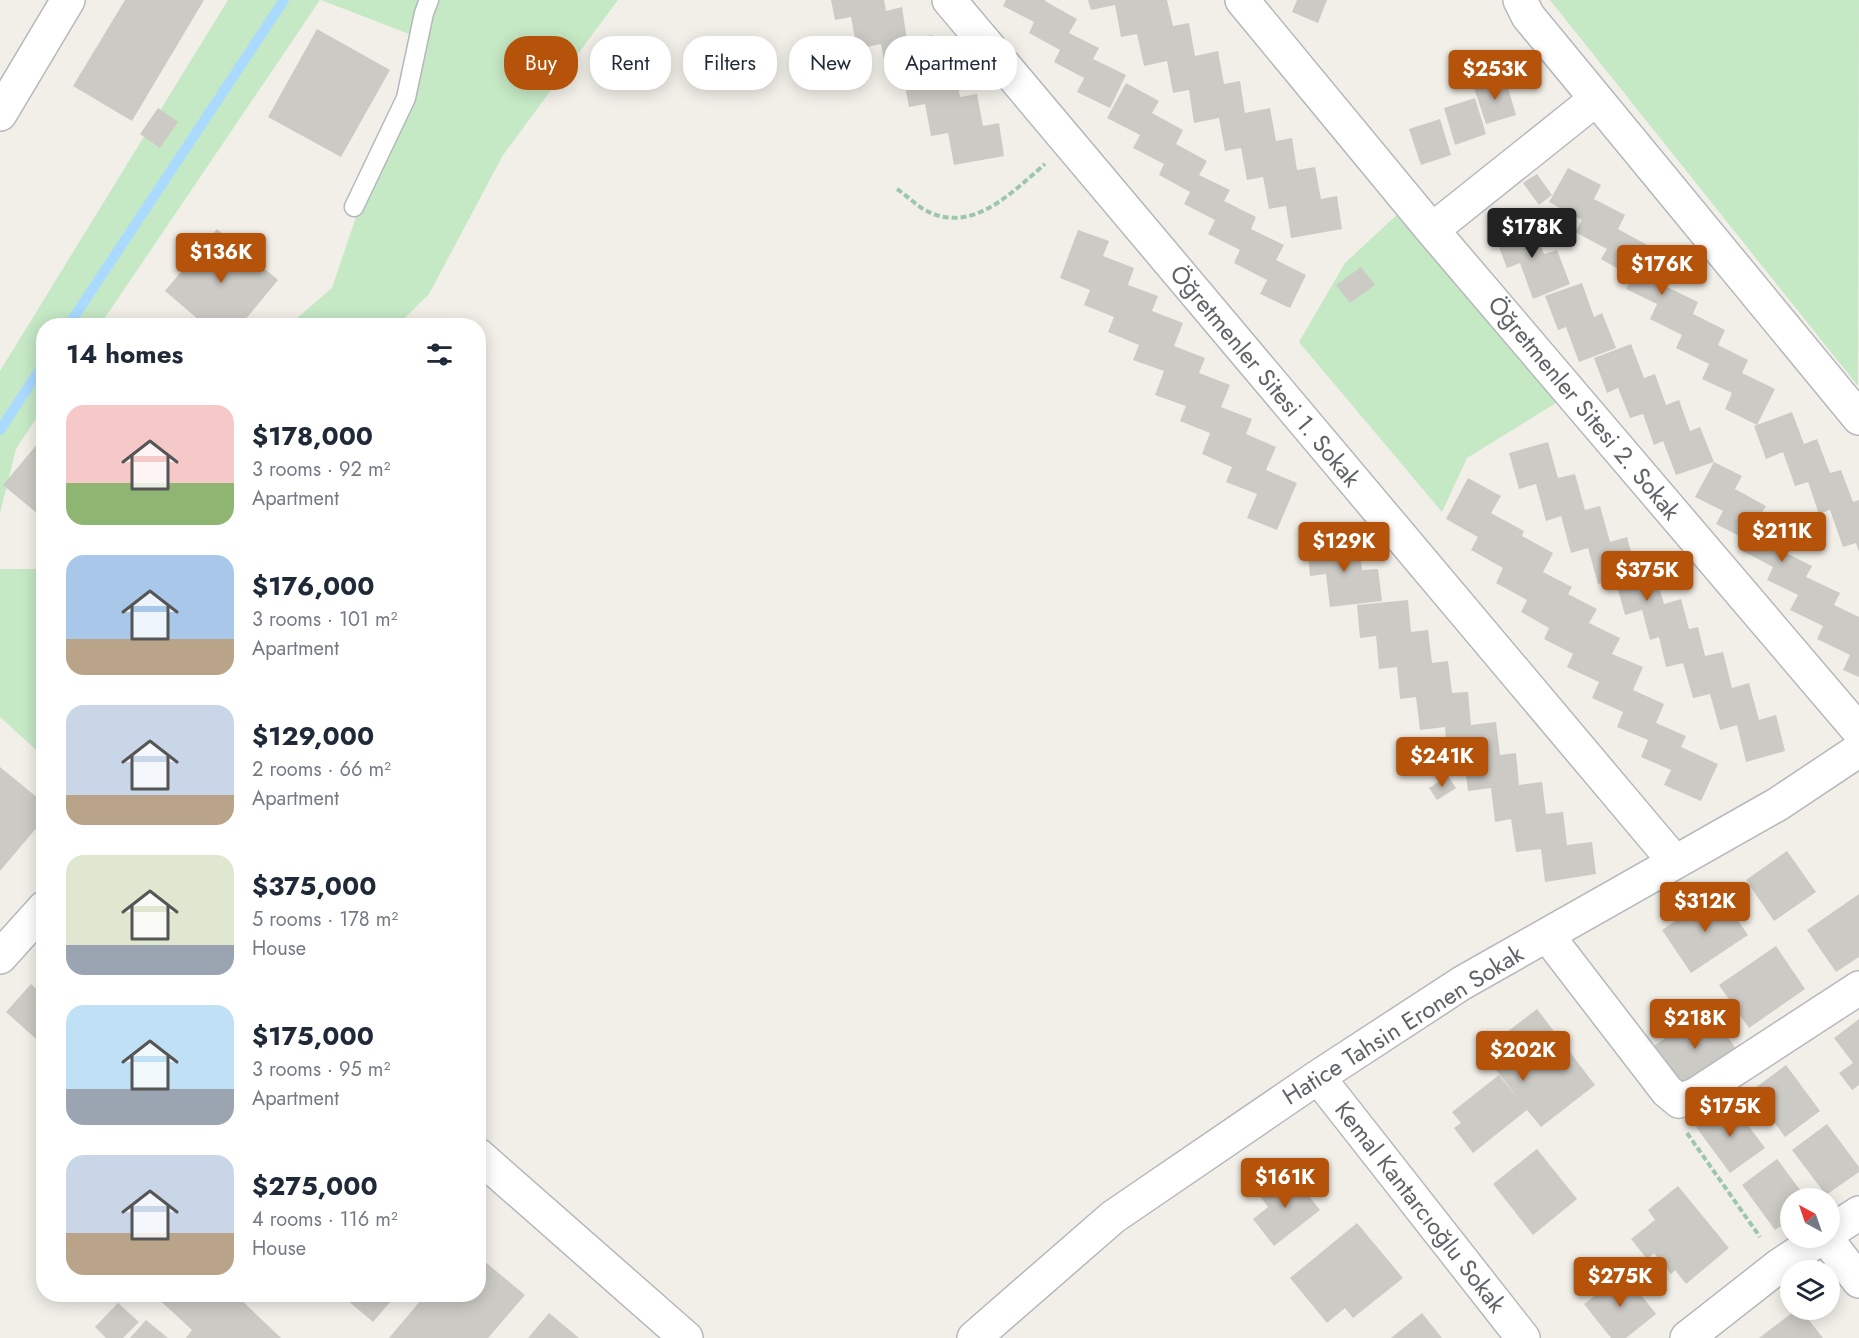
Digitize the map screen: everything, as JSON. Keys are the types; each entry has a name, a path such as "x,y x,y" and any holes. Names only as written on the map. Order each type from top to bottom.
{"street":[{"path":"0,114 68,0"},
{"name":"Öğretmenler Sitesi 1. Sokak","path":"949,0 1675,862"},
{"name":"Öğretmenler Sitesi 2. Sokak","path":"1242,0 1432,230 1859,731"},
{"path":"1520,0 1528,16 1859,418"},
{"path":"1432,230 1596,99"},
{"name":"Hatice Tahsin Eronen Sokak","path":"974,1338 1113,1217 1318,1077 1462,983 1778,804 1859,750"},
{"path":"0,957 36,917"},
{"path":"1547,935 1666,1091 1679,1101 1695,1095 1859,988"},
{"name":"Kemal Kantarcıoğlu Sokak","path":"1318,1077 1523,1338"},
{"path":"486,1162 686,1338"},
{"path":"1840,1225 1859,1213"},
{"path":"1788,1260 1806,1248"},
{"path":"1834,1248 1859,1281"},
{"path":"1687,1338 1780,1265"}],"lane":[{"path":"354,207 406,98 424,13 429,0"}],"path":[{"path":"897,189 923,209 936,215 966,217 998,204 1069,144"},
{"path":"1679,1101 1678,1120 1780,1265"}],"green space":[{"path":"228,0 320,0 105,318 36,318 36,419 16,449 0,513 0,371"},
{"path":"321,0 618,0 578,54 578,36 504,36 504,90 551,90 503,155 429,294 405,318 297,318 332,288 417,37"},
{"path":"1550,0 1859,0 1858,386"},
{"path":"1401,211 1567,396 1467,458 1442,512 1299,342 1345,263"},
{"path":"0,569 36,569 36,750 0,717"}],"building":[{"path":"125,0 204,0 132,121 73,86"},
{"path":"831,0 884,0 886,11 902,7 906,36 884,36 884,60 881,44 872,46 872,36 855,36 851,17 835,20"},
{"path":"1006,0 1046,0 1077,19 1069,33 1099,48 1093,59 1126,75 1110,108 1077,92 1084,78 1054,62 1060,50 1029,33 1034,22 1003,6"},
{"path":"1088,0 1167,0 1173,26 1189,23 1195,56 1218,51 1224,84 1240,81 1245,113 1270,108 1276,141 1292,138 1297,170 1315,167 1321,199 1337,196 1342,229 1291,238 1286,206 1269,209 1263,177 1247,180 1241,148 1225,151 1219,118 1194,123 1189,90 1173,93 1167,61 1144,66 1137,34 1121,37 1115,5 1091,10"},
{"path":"1297,0 1327,0 1318,23 1292,12"},
{"path":"317,29 390,70 341,157 268,117"},
{"path":"1505,78 1516,115 1486,124 1474,88"},
{"path":"1126,83 1159,101 1152,113 1183,130 1176,144 1207,161 1199,175 1230,190 1224,201 1256,217 1251,229 1284,245 1276,260 1306,275 1290,308 1260,294 1267,280 1234,263 1240,250 1208,234 1215,220 1184,204 1190,192 1159,175 1164,164 1133,148 1140,135 1107,118"},
{"path":"906,90 959,90 960,97 977,94 983,126 999,123 1004,156 954,165 948,133 931,136 925,104 909,107"},
{"path":"1475,98 1486,134 1455,145 1444,108"},
{"path":"158,108 178,122 160,148 140,134"},
{"path":"1440,119 1451,155 1421,165 1409,129"},
{"path":"1568,168 1601,185 1594,199 1625,215 1618,229 1649,246 1641,260 1671,275 1665,286 1698,302 1693,314 1725,330 1718,345 1748,360 1742,373 1775,389 1757,425 1725,409 1732,393 1702,379 1709,364 1676,348 1682,335 1650,319 1657,304 1626,289 1632,277 1601,259 1607,249 1575,232 1582,220 1549,202"},
{"path":"1537,174 1552,195 1539,205 1523,183"},
{"path":"1531,220 1544,254 1557,250 1570,284 1533,299 1520,263 1507,268 1494,234"},
{"path":"217,229 278,280 247,318 197,318 165,291"},
{"path":"1078,230 1109,241 1103,256 1134,268 1128,285 1158,296 1152,311 1183,323 1174,346 1205,358 1199,373 1230,385 1221,407 1252,419 1246,434 1276,447 1266,470 1297,483 1277,530 1247,518 1257,494 1226,482 1232,467 1202,454 1210,433 1180,421 1186,406 1155,395 1164,371 1133,360 1139,345 1108,332 1114,317 1084,305 1090,290 1060,278"},
{"path":"1361,267 1375,285 1350,303 1336,285"},
{"path":"1582,283 1594,317 1602,313 1616,348 1579,362 1566,327 1558,330 1545,296"},
{"path":"1631,344 1644,378 1655,374 1666,405 1679,400 1690,431 1700,427 1714,462 1676,475 1663,441 1654,445 1643,414 1630,418 1618,388 1607,393 1594,358"},
{"path":"1792,412 1804,444 1817,439 1830,473 1841,470 1853,502 1859,500 1859,552 1856,543 1843,547 1830,510 1819,514 1808,482 1795,486 1783,452 1766,459 1754,426"},
{"path":"1548,442 1558,478 1575,474 1585,510 1600,506 1610,542 1627,537 1637,573 1654,568 1664,604 1681,599 1689,629 1698,627 1705,656 1723,652 1732,688 1749,683 1759,720 1776,715 1785,751 1746,762 1737,725 1720,730 1710,694 1693,698 1683,663 1666,667 1659,637 1650,640 1642,610 1625,615 1615,579 1598,584 1588,548 1571,553 1561,516 1546,521 1536,484 1519,489 1509,453"},
{"path":"36,446 36,512 3,485"},
{"path":"1714,462 1742,476 1735,489 1766,506 1758,519 1790,537 1782,551 1812,566 1806,577 1840,593 1834,605 1859,617 1859,677 1843,670 1850,655 1817,639 1823,626 1790,610 1798,595 1767,580 1773,567 1741,550 1747,540 1716,524 1723,511 1695,497"},
{"path":"1468,478 1501,496 1491,513 1524,531 1522,536 1553,553 1543,572 1572,587 1568,594 1597,609 1589,623 1620,638 1612,654 1643,667 1633,690 1664,704 1656,723 1686,736 1681,747 1718,764 1701,801 1664,785 1671,770 1641,757 1648,740 1617,727 1623,712 1592,698 1599,682 1567,667 1573,654 1544,639 1549,628 1521,612 1527,600 1496,583 1503,568 1471,550 1478,537 1446,519"},
{"path":"1358,538 1362,570 1378,569 1382,601 1330,607 1326,574 1310,576 1307,544"},
{"path":"1408,600 1411,632 1428,630 1432,663 1448,661 1452,693 1468,692 1471,725 1496,722 1500,755 1516,753 1519,785 1542,782 1546,814 1563,812 1567,845 1592,842 1596,874 1545,882 1541,849 1516,852 1511,819 1495,822 1491,788 1468,791 1464,759 1448,760 1445,727 1420,730 1416,697 1400,699 1397,667 1379,669 1376,636 1360,638 1357,605"},
{"path":"0,767 36,796 36,828 0,871"},
{"path":"1448,776 1456,788 1437,800 1429,788"},
{"path":"1787,851 1816,892 1774,921 1746,880"},
{"path":"1718,892 1748,935 1691,973 1662,930"},
{"path":"1859,894 1859,957 1836,972 1807,930"},
{"path":"1776,946 1805,989 1749,1028 1719,985"},
{"path":"31,984 36,989 36,1039 6,1012"},
{"path":"1537,1009 1595,1085 1541,1127 1527,1110 1473,1153 1454,1128 1461,1123 1452,1112 1499,1075 1519,1100 1482,1051"},
{"path":"1709,1009 1738,1052 1682,1091 1652,1047"},
{"path":"1859,1019 1859,1085 1852,1090 1839,1073 1853,1063 1834,1038"},
{"path":"1786,1065 1820,1111 1785,1137 1751,1091"},
{"path":"1731,1102 1765,1148 1730,1173 1696,1127"},
{"path":"1827,1124 1859,1167 1859,1172 1836,1188 1821,1188 1792,1150"},
{"path":"1537,1149 1577,1199 1533,1235 1493,1184"},
{"path":"1777,1159 1799,1188 1780,1188 1780,1227 1775,1230 1742,1185"},
{"path":"1289,1171 1320,1210 1274,1246 1253,1219 1268,1207 1259,1195"},
{"path":"1678,1186 1729,1248 1686,1284 1675,1270 1671,1274 1654,1253 1647,1259 1631,1239 1655,1220 1648,1210"},
{"path":"1357,1223 1403,1278 1353,1318 1345,1308 1327,1323 1290,1278"},
{"path":"486,1263 525,1295 488,1338 389,1338 419,1302 486,1302"},
{"path":"1624,1273 1656,1314 1626,1338 1611,1338 1584,1304"},
{"path":"162,1302 243,1302 281,1338 186,1338 192,1330"},
{"path":"349,1302 390,1302 373,1322"},
{"path":"118,1303 139,1322 123,1338 106,1338 95,1327"},
{"path":"549,1313 579,1338 528,1338"},
{"path":"1422,1313 1442,1338 1391,1338"},
{"path":"146,1320 168,1338 130,1338"},
{"path":"1783,1320 1809,1320 1823,1338 1759,1338"}],"waterway":[{"path":"73,318 284,0"},
{"path":"0,430 36,375"}]}
